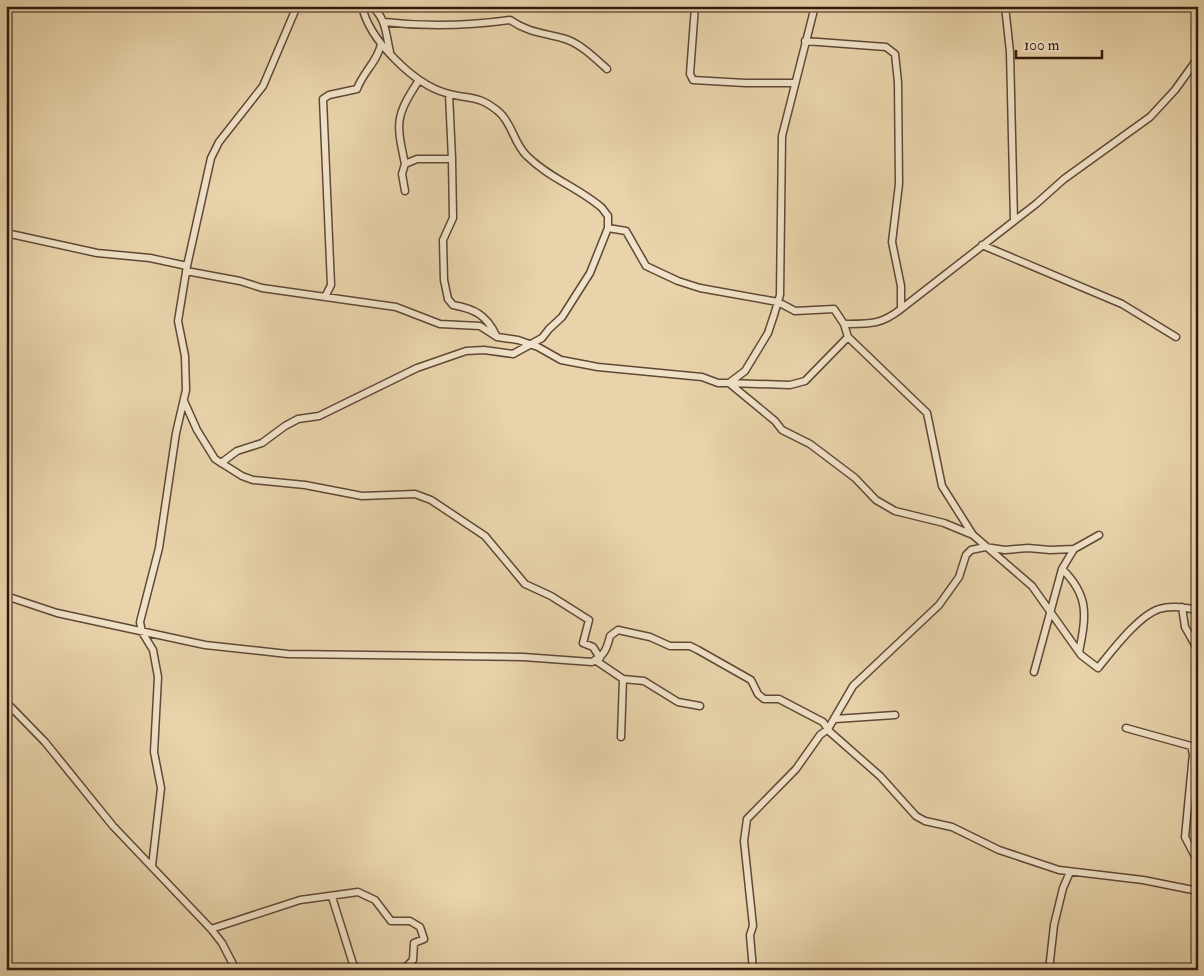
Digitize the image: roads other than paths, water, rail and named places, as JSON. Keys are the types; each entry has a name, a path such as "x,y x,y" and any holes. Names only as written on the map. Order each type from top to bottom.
{"street":[{"path":"152,866 162,788 154,752 158,677 153,650 142,632 140,622 159,548 176,433 186,390 185,356 178,321 187,268 211,158 218,142 263,86 297,6"},
{"path":"221,463 237,452 262,443 298,419 319,416 417,368 466,351 484,350 513,354 542,338 566,311 590,273 608,228 608,216 602,208 527,156 517,143 500,113 476,97 449,94 419,80 381,44 371,29 362,6"},
{"path":"371,6 378,11 384,22 390,52"},
{"path":"695,6 690,74 693,80 795,83"},
{"path":"729,383 745,371 754,358 768,333 778,302 782,248 782,136 815,6"},
{"path":"1005,6 1010,52 1014,221"},
{"path":"384,22 446,26 510,20 521,28 541,35 564,38 588,51 608,69"},
{"path":"805,41 886,47 895,54 898,82 900,184 892,242 901,286 901,309"},
{"path":"325,297 331,285 323,99 328,95 357,89 362,76 380,52 381,44"},
{"path":"844,324 871,324 887,321 1064,179 1150,117 1175,90 1198,58"},
{"path":"404,191 402,174 405,164 399,118 404,104 419,80"},
{"path":"449,94 453,218 443,240 444,280 448,299 453,306 472,308 491,325 497,337"},
{"path":"405,164 417,159 452,159"},
{"path":"608,228 626,230 646,266 678,281 700,288 778,302 795,311 834,309 844,324 848,337 927,413 942,486 973,535 1032,586 1050,608 1079,652 1098,668 1144,618 1158,610 1182,607 1198,610"},
{"path":"6,233 97,253 150,258 262,288 396,307 440,324 480,326 497,337 530,345 560,360 598,367 702,377 718,383 790,386 805,381 848,337"},
{"path":"982,245 1122,304 1176,337"},
{"path":"729,383 775,420 782,430 810,444 855,478 876,500 895,511 944,523 973,535"},
{"path":"183,400 215,459 253,480 305,485 362,496 415,494 431,500 485,536 525,584 552,596 589,620 583,643 592,647 598,659 623,679 644,681 678,702 700,706"},
{"path":"753,970 750,935 753,926 744,842 747,819 796,769 820,735 828,729 853,686 865,672 939,605 959,576 966,555 971,550 985,547 1005,550 1028,548 1050,550 1074,549 1099,535"},
{"path":"1034,672 1062,569 1074,549"},
{"path":"1062,569 1071,578 1084,600 1083,629 1079,652"},
{"path":"6,596 58,613 205,645 288,654 598,659 606,650 610,636 618,630 650,637 670,646 690,646 751,680 758,694 764,699 779,699 817,718 846,748 880,776 916,816 925,821 952,826 1020,858 1070,872 1143,880 1198,891"},
{"path":"1182,607 1184,627 1198,650"},
{"path":"621,737 623,679"},
{"path":"6,702 45,742 113,826 197,916 211,928 222,943 236,970"},
{"path":"835,719 895,715"},
{"path":"1126,728 1194,746 1185,837 1198,862"},
{"path":"1049,970 1054,925 1063,888 1070,872"},
{"path":"211,928 300,900 358,892 376,900 391,921 410,921 420,927 424,939 414,944 413,960 404,970"},
{"path":"332,897 354,964 358,970"},
{"path":"1194,970 1198,956"}]}
